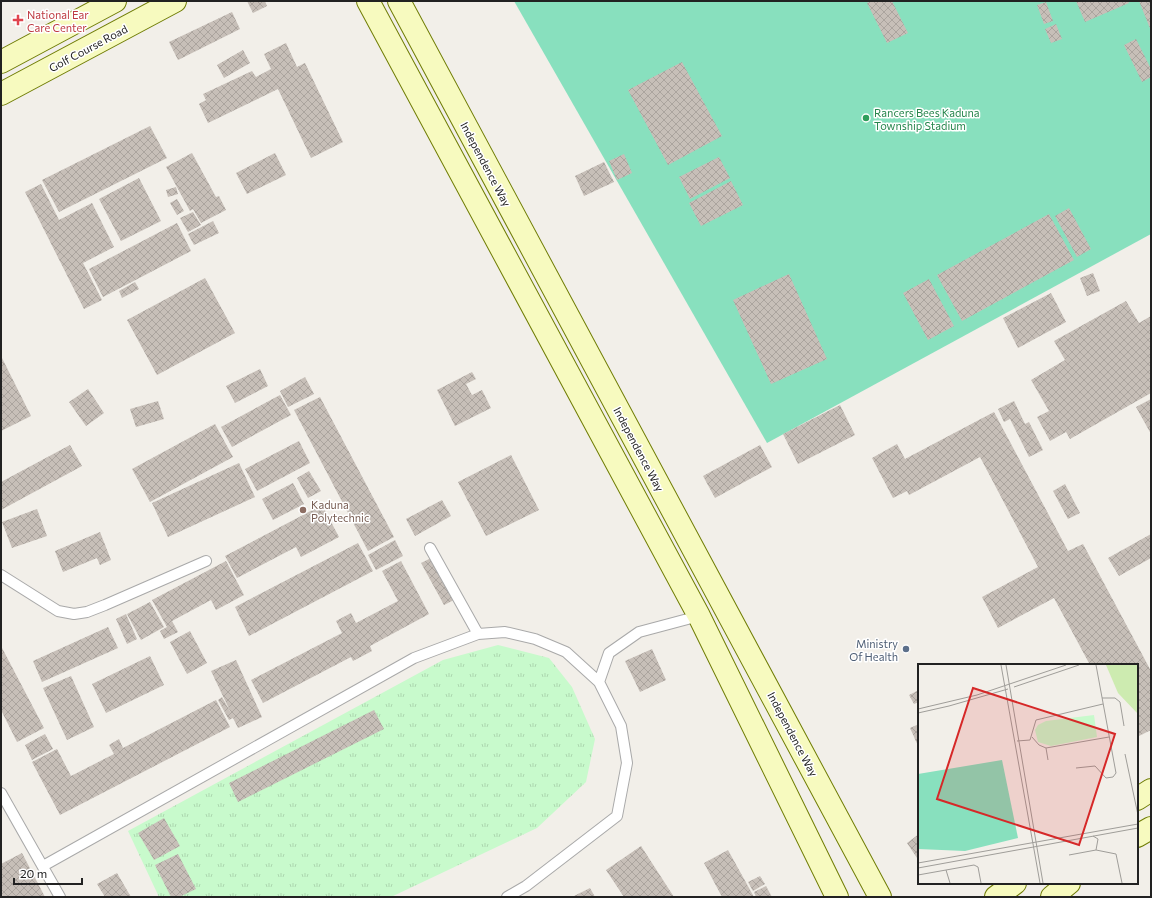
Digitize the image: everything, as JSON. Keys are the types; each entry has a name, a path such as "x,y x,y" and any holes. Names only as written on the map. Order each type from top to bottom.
{"main road":[{"path":"1,62 115,1"},
{"name":"Golf Course Road","path":"1,94 175,1"},
{"path":"368,1 699,616 837,897"},
{"name":"Independence Way","path":"398,1 880,897"},
{"path":"1138,799 1151,790"},
{"path":"1138,835 1151,828"},
{"path":"996,897 1014,884"},
{"path":"1052,897 1069,884"}],"lane":[{"path":"430,548 478,634"},
{"path":"1,575 58,611 74,614 87,612 105,605 206,561"},
{"path":"599,682 609,653 639,632 699,616"},
{"path":"43,866 414,658 478,634 505,632 535,639 566,652 599,682 621,726 627,763 616,816 526,886 507,897"},
{"path":"1,793 60,897"}],"green space":[{"name":"Rancers Bees Kaduna Township Stadium","path":"514,1 1151,1 1151,234 767,443"},
{"path":"498,645 549,658 572,687 595,739 586,782 537,828 391,897 159,897 128,831 443,660"}],"building":[{"path":"247,1 265,1 267,6 253,13"},
{"path":"871,1 892,1 908,33 887,43 867,3"},
{"path":"1076,1 1128,1 1129,3 1085,22"},
{"path":"1139,1 1151,1 1151,31"},
{"path":"1046,2 1053,21 1044,24 1037,5"},
{"path":"232,12 240,29 178,60 169,42"},
{"path":"1056,24 1062,39 1051,43 1045,29"},
{"path":"1136,39 1151,69 1151,77 1142,82 1124,45"},
{"path":"286,43 297,67 305,63 343,142 311,158 278,89 208,123 199,104 206,100 203,94 252,71 256,77 271,69 264,54"},
{"path":"243,50 250,63 224,78 217,65"},
{"path":"682,62 722,136 668,165 628,90"},
{"path":"150,126 167,158 59,212 42,180"},
{"path":"192,153 216,197 219,196 226,210 201,223 193,209 190,211 166,167"},
{"path":"275,153 286,175 247,194 236,173"},
{"path":"624,154 632,173 617,180 609,161"},
{"path":"719,157 730,178 690,199 679,177"},
{"path":"604,162 614,182 584,196 575,176"},
{"path":"139,178 161,221 121,241 99,199"},
{"path":"731,181 743,205 701,226 689,203"},
{"path":"41,184 59,220 92,203 114,247 83,263 102,300 84,309 25,192"},
{"path":"176,187 178,194 168,197 166,190"},
{"path":"177,199 184,211 177,215 170,203"},
{"path":"1069,208 1091,249 1077,257 1055,216"},
{"path":"193,212 201,225 188,232 180,218"},
{"path":"1049,214 1074,260 962,321 937,275"},
{"path":"213,221 219,233 194,245 188,234"},
{"path":"177,223 191,251 103,297 89,269"},
{"path":"1093,273 1100,291 1087,296 1080,278"},
{"path":"789,274 827,359 771,384 733,300"},
{"path":"205,278 235,333 157,375 127,320"},
{"path":"929,279 954,326 928,340 903,293"},
{"path":"135,282 139,289 122,298 119,291"},
{"path":"1051,293 1066,322 1018,348 1003,318"},
{"path":"1126,301 1139,323 1151,316 1151,393 1070,439 1066,432 1050,441 1037,417 1049,411 1031,380 1065,360 1054,341"},
{"path":"1,356 31,416 1,431"},
{"path":"260,369 268,386 235,403 226,386"},
{"path":"472,372 476,379 466,384 472,395 482,390 491,408 455,426 437,390"},
{"path":"305,377 314,394 288,407 280,391"},
{"path":"88,389 104,413 86,426 69,402"},
{"path":"280,395 291,415 232,447 221,427"},
{"path":"320,397 394,537 368,551 294,410"},
{"path":"1151,399 1151,434 1136,407"},
{"path":"158,401 164,419 136,427 130,409"},
{"path":"1014,401 1025,424 1029,422 1043,450 1029,457 1010,419 1004,422 998,409"},
{"path":"840,405 855,435 798,464 783,434"},
{"path":"994,412 1068,551 1083,544 1151,671 1151,730 1138,736 1138,664 1089,664 1054,598 998,628 982,597 1038,567 980,457 909,495 907,491 893,498 872,458 897,444 905,459"},
{"path":"215,424 233,457 150,502 132,469"},
{"path":"299,441 310,463 257,491 245,469"},
{"path":"70,445 82,466 1,510 1,482"},
{"path":"760,445 772,467 715,498 703,476"},
{"path":"511,455 539,510 486,536 458,482"},
{"path":"239,463 255,497 168,537 152,503"},
{"path":"309,471 321,491 308,498 297,478"},
{"path":"293,483 304,504 273,520 262,499"},
{"path":"1065,484 1080,513 1068,519 1053,491"},
{"path":"442,500 451,516 415,536 406,519"},
{"path":"322,505 339,537 301,557 296,547 237,578 225,556"},
{"path":"37,509 47,536 12,548 2,522"},
{"path":"100,532 111,560 100,565 97,558 63,572 55,551"},
{"path":"1151,534 1151,558 1119,576 1108,558"},
{"path":"395,540 403,556 376,570 368,555"},
{"path":"358,543 373,571 249,636 235,607"},
{"path":"431,558 454,600 444,605 421,563"},
{"path":"226,561 244,595 216,610 211,600 172,621 178,632 164,639 160,631 167,627 152,600"},
{"path":"401,561 429,614 370,646 372,651 353,661 351,657 263,703 251,680 342,633 336,621 351,613 356,623 398,601 382,571"},
{"path":"150,602 164,627 141,640 127,614"},
{"path":"126,614 137,639 127,644 116,619"},
{"path":"108,627 118,648 42,682 33,661"},
{"path":"190,631 207,663 187,674 170,642"},
{"path":"1,646 44,728 17,742 1,710"},
{"path":"652,649 666,680 640,692 625,661"},
{"path":"150,656 164,685 106,713 92,684"},
{"path":"236,660 262,717 238,728 233,718 229,720 218,700 222,697 231,713 211,671"},
{"path":"71,676 94,727 67,740 43,688"},
{"path":"918,690 918,702 914,704 909,695"},
{"path":"216,700 230,727 60,815 32,762 57,749 71,776 114,754 109,745 119,739 123,748"},
{"path":"374,710 384,729 238,802 229,783"},
{"path":"918,724 918,746 910,728"},
{"path":"45,734 53,749 32,760 25,745"},
{"path":"164,818 180,846 154,860 138,833"},
{"path":"918,835 918,860 907,843"},
{"path":"641,846 674,897 624,897 606,870"},
{"path":"728,850 754,897 722,897 704,863"},
{"path":"22,853 45,897 1,897 1,864"},
{"path":"178,854 196,889 179,897 171,897 155,865"},
{"path":"117,873 131,897 105,897 97,884"},
{"path":"760,876 765,884 753,891 748,882"},
{"path":"766,886 772,897 756,897 754,892"},
{"path":"590,888 595,897 572,897"}],"place":[{"name":"National Ear Care Center","path":"18,20"},
{"name":"Rancers Bees Kaduna Township Stadium","path":"866,118"},
{"name":"Kaduna Polytechnic","path":"303,510"},
{"name":"Ministry Of Health","path":"906,649"}]}
